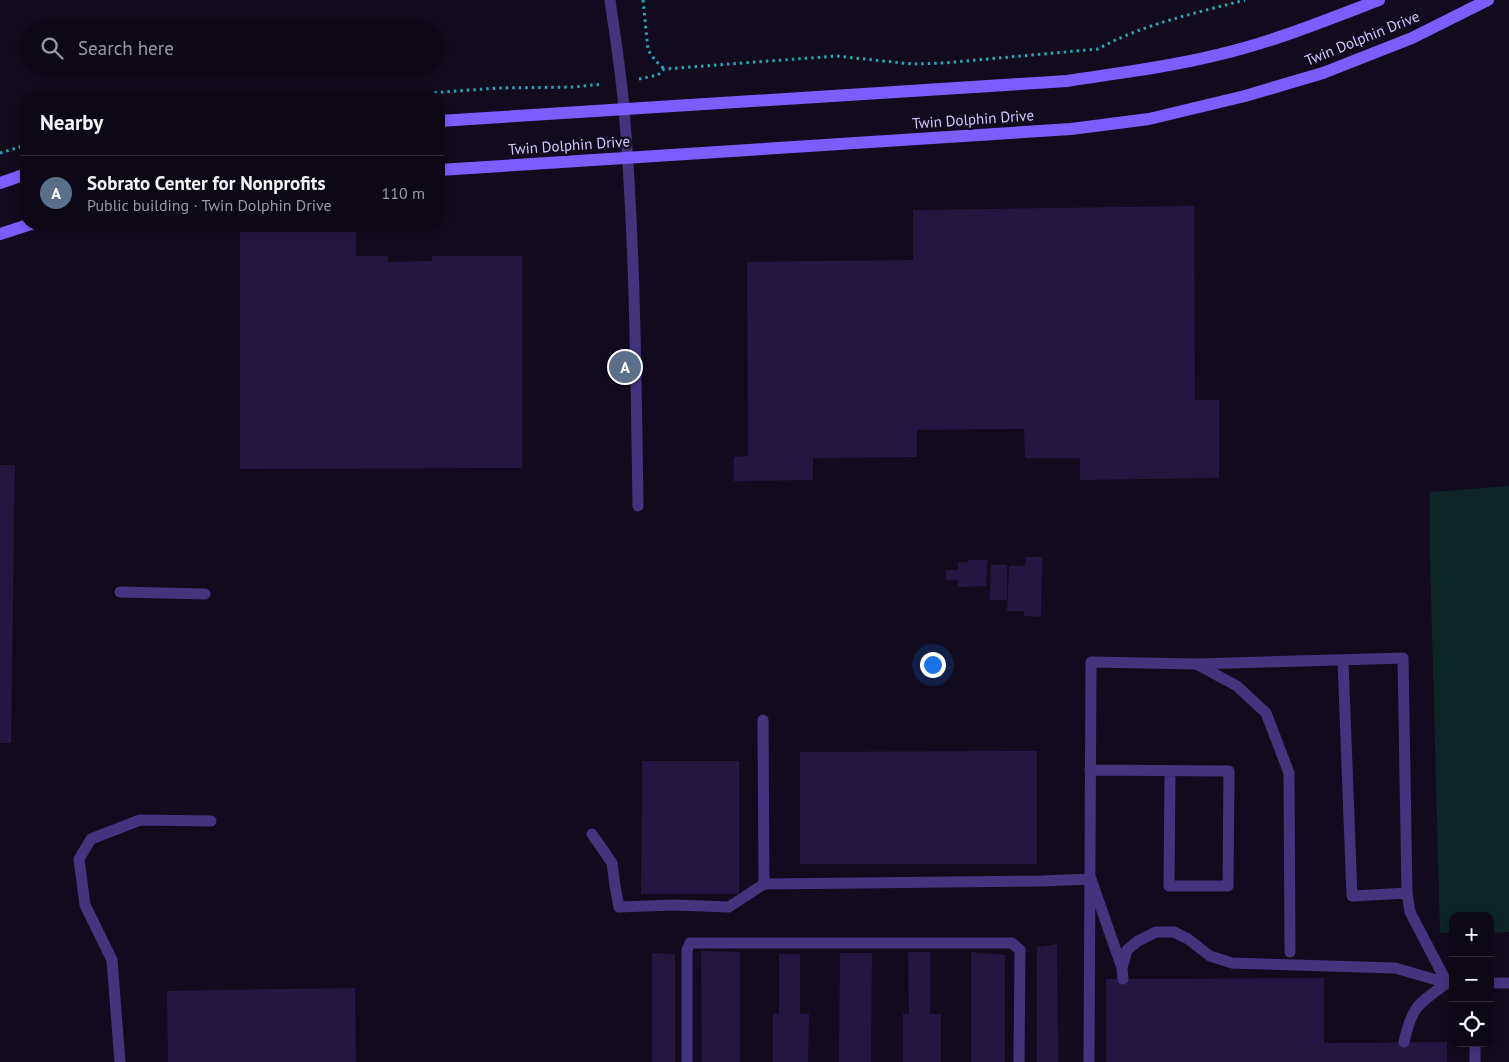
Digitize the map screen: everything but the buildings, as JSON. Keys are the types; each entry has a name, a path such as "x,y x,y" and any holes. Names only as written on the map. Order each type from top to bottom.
{"main road":[{"name":"Twin Dolphin Drive","path":"445,121 1076,79 1138,70 1221,54 1310,27 1379,0"},
{"name":"Twin Dolphin Drive","path":"445,170 1071,129 1149,118 1245,96 1323,73 1412,38 1488,0"},
{"path":"0,182 20,176"},
{"path":"0,234 20,228"}],"lane":[{"path":"610,0 624,109 627,157 635,310 638,506"},
{"path":"120,592 206,594"},
{"path":"1089,1062 1091,662 1197,664 1403,658 1410,912 1449,981"},
{"path":"1343,661 1352,896 1408,893"},
{"path":"1197,664 1237,686 1266,713 1289,773 1290,952"},
{"path":"763,720 764,884"},
{"path":"1090,770 1229,771 1228,886 1169,886 1170,771"},
{"path":"120,1062 112,960 85,905 79,859 91,839 140,820 211,821"},
{"path":"592,834 612,863 619,907 674,905 730,907 764,884 1091,879"},
{"path":"1091,879 1122,974 1127,950 1138,941 1156,932 1174,932 1210,956 1232,963 1395,968 1449,983"},
{"path":"687,1062 687,950 690,943 1012,943 1020,950 1019,1062"},
{"path":"1494,983 1509,983"},
{"path":"1404,1042 1409,1020 1419,1004 1449,984"},
{"path":"1475,1047 1475,1062"}],"path":[{"path":"643,0 648,50 664,69"},
{"path":"658,75 664,69 836,56 912,64 1098,49 1112,41 1162,23 1245,0"},
{"path":"445,92 498,88 574,87"},
{"path":"0,153 20,147"}],"green space":[{"path":"1509,486 1509,932 1494,933 1494,912 1449,912 1449,933 1440,933 1430,492"}],"place":[{"name":"Sobrato Center for Nonprofits","path":"625,367"}]}
